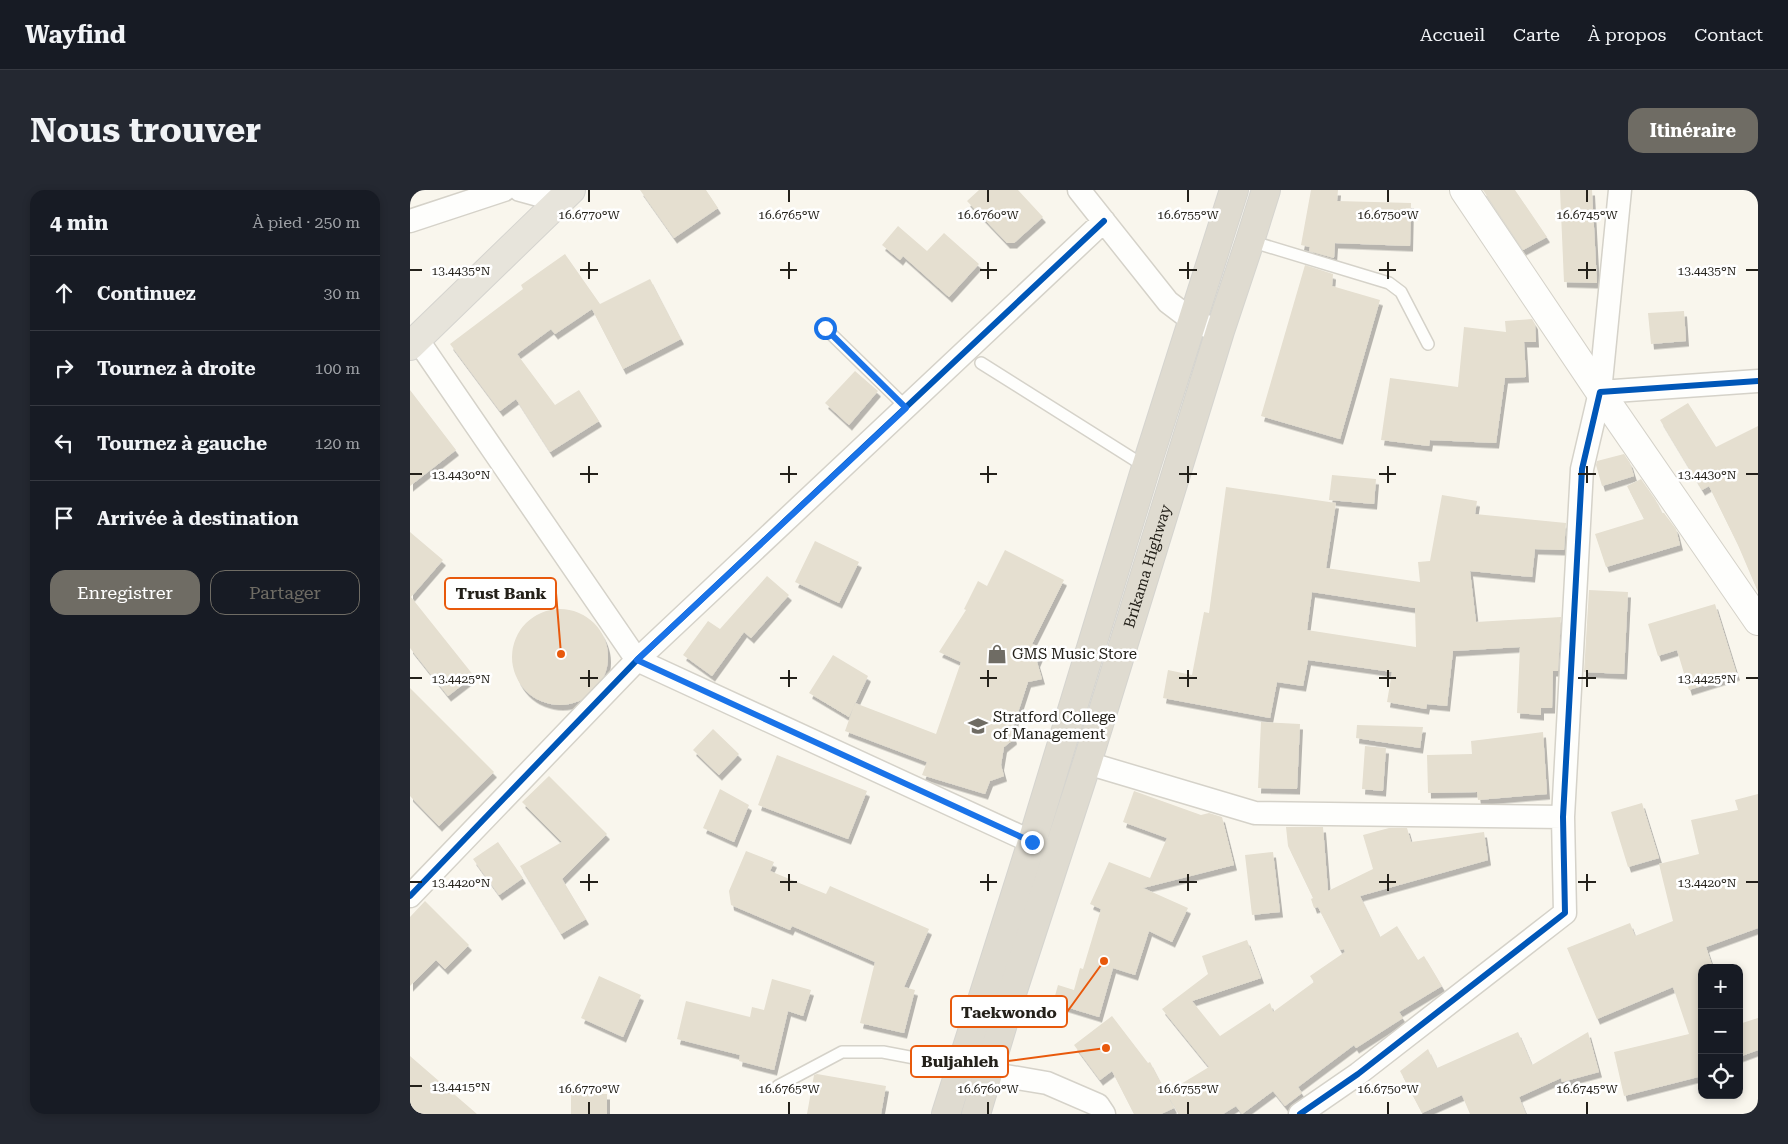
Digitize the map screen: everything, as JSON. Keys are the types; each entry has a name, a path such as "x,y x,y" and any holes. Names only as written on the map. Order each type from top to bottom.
{"highway":[{"name":"Brikama Highway","path":"946,1114 1032,842 1146,467 1234,190"},
{"name":"Brikama Highway","path":"976,1114 1087,763 1220,331 1266,190"}],"main road":[{"path":"413,343 565,195"}],"street":[{"path":"410,221 504,190"},
{"path":"520,190 565,195"},
{"path":"1079,190 1168,302 1193,321 1220,331"},
{"path":"1464,190 1758,621"},
{"path":"1300,1114 1358,1074 1565,913 1563,817 1582,469 1600,392 1620,190"},
{"path":"410,896 637,660 1104,221"},
{"path":"413,343 637,660 1032,842"},
{"path":"1600,392 1758,381"},
{"path":"1087,763 1255,813 1563,817"},
{"path":"988,1073 1047,1083 1098,1106 1104,1114"}],"lane":[{"path":"1250,241 1389,283 1401,292 1428,344"},
{"path":"825,328 906,408"},
{"path":"981,363 1146,467"},
{"path":"778,1086 842,1052 883,1052 962,1067"}],"building":[{"path":"640,190 706,190 718,208 674,238"},
{"path":"979,190 1018,190 1043,217 1014,243 1007,243 967,201"},
{"path":"1311,190 1338,190 1337,201 1411,203 1410,246 1335,243 1334,258 1309,251 1310,247 1301,245"},
{"path":"1483,190 1515,190 1547,237 1523,250"},
{"path":"1560,190 1592,190 1597,283 1564,282"},
{"path":"898,226 927,251 944,233 979,264 949,297 903,256 900,260 882,245"},
{"path":"565,254 600,304 650,279 681,339 623,369 592,309 555,334 551,329 517,354 555,405 579,390 599,421 550,452 516,399 500,411 450,344 523,289 521,285"},
{"path":"1305,265 1333,274 1332,286 1380,300 1340,439 1261,416"},
{"path":"1684,311 1686,341 1651,344 1648,313"},
{"path":"1532,319 1535,324 1536,342 1524,342 1526,377 1505,378 1496,443 1430,440 1429,446 1381,440 1390,378 1458,387 1464,327 1506,332 1505,321"},
{"path":"855,371 878,391 849,425 825,403"},
{"path":"410,390 456,450 410,486"},
{"path":"1688,403 1716,447 1758,426 1758,592 1738,545 1709,486 1702,490 1660,420"},
{"path":"1624,454 1630,463 1634,476 1602,486 1596,465 1597,461"},
{"path":"1332,475 1376,479 1374,504 1329,500"},
{"path":"1641,479 1662,513 1664,513 1676,529 1680,545 1606,567 1595,534 1644,519 1627,486"},
{"path":"1226,487 1336,503 1326,568 1420,582 1418,562 1430,561 1442,495 1477,501 1475,514 1566,523 1564,550 1535,549 1532,577 1470,571 1476,622 1561,617 1558,671 1553,671 1552,708 1541,708 1541,715 1517,713 1520,647 1453,651 1447,706 1427,704 1426,709 1387,702 1392,672 1308,660 1303,686 1277,682 1270,718 1163,698 1168,670 1192,675 1204,612 1209,613","holes":["1312,592 1415,608 1416,647 1307,630"]},
{"path":"410,532 443,560 411,597 474,676 448,696 410,648"},
{"path":"815,541 859,562 839,603 795,582"},
{"path":"1005,550 1064,580 1032,644 1043,648 1037,662 1042,679 1028,682 1012,731 1014,739 1004,747 1001,765 1004,776 990,781 985,794 922,775 927,762 845,731 855,703 936,734 961,662 939,652 966,610 964,609 978,581 987,586"},
{"path":"767,576 789,595 751,638 744,632 712,676 683,655 708,621 720,629"},
{"path":"1589,590 1628,592 1624,674 1584,672"},
{"path":"1715,604 1737,675 1689,690 1677,650 1658,656 1648,624"},
{"path":"560,609 578,613 594,623 604,639 608,657 604,675 594,691 578,701 560,705 542,701 526,691 516,675 512,657 516,639 526,623 542,613"},
{"path":"833,655 868,676 849,717 809,693"},
{"path":"410,688 494,772 439,826 410,796"},
{"path":"1261,722 1300,724 1297,789 1258,788"},
{"path":"1357,725 1423,727 1420,748 1356,738"},
{"path":"713,729 739,754 719,775 693,750"},
{"path":"1543,732 1547,794 1478,800 1477,792 1428,793 1427,755 1472,754 1471,741"},
{"path":"1365,746 1386,748 1383,791 1362,789"},
{"path":"777,755 867,791 848,839 758,805"},
{"path":"549,776 607,834 562,879 586,919 561,934 520,866 562,842 522,802"},
{"path":"720,789 749,805 734,842 703,828"},
{"path":"1134,791 1201,815 1209,813 1222,817 1234,865 1143,888 1188,908 1172,942 1149,931 1135,975 1113,968 1099,1017 1053,1003 1058,985 1074,990 1080,968 1083,969 1101,909 1090,904 1109,862 1150,878 1167,838 1123,822"},
{"path":"1758,794 1758,928 1706,947 1712,964 1698,964 1698,1077 1624,1096 1614,1052 1689,1034 1673,987 1597,1019 1567,948 1630,923 1635,936 1673,921 1659,864 1699,854 1691,820 1738,810 1735,800"},
{"path":"1642,803 1659,858 1628,867 1611,812"},
{"path":"1286,827 1323,827 1328,891 1373,869 1363,835 1389,828 1407,828 1411,842 1484,832 1488,860 1360,896 1380,937 1397,926 1418,960 1424,956 1442,986 1399,1012 1403,1018 1356,1048 1354,1045 1298,1087 1302,1093 1285,1106 1273,1091 1242,1114 1236,1106 1223,1114 1179,1114 1166,1093 1209,1067 1162,1009 1208,974 1202,956 1247,940 1261,978 1192,1001 1220,1036 1270,1003 1273,1012 1314,982 1310,976 1345,952 1344,949 1340,950 1318,907 1314,908 1311,899 1313,898 1288,846"},
{"path":"498,842 523,878 499,895 473,859"},
{"path":"746,851 774,862 770,871 826,894 830,886 929,929 904,987 915,990 904,1033 860,1023 875,962 792,926 790,930 731,905 729,891"},
{"path":"1273,852 1280,912 1252,915 1245,855"},
{"path":"425,901 469,945 445,969 436,960 410,986 410,917"},
{"path":"599,976 641,995 623,1037 581,1018"},
{"path":"772,979 811,990 803,1016 788,1011 774,1070 739,1061 740,1055 677,1039 686,1001 750,1017 752,1007 764,1010"},
{"path":"1112,1016 1148,1063 1150,1062 1174,1108 1161,1114 1134,1114 1112,1071 1100,1080 1074,1045"},
{"path":"1758,1018 1758,1050 1743,1056 1743,1054 1743,1023"},
{"path":"1518,1032 1532,1065 1588,1032 1599,1072 1562,1082 1561,1078 1519,1097 1526,1114 1470,1114 1462,1095 1422,1113 1400,1071 1428,1049 1437,1068"},
{"path":"410,1056 477,1114 417,1114 410,1108"},
{"path":"814,1075 886,1086 881,1114 807,1114"},
{"path":"571,1094 607,1094 607,1114 571,1114"}],"cycle path":[{"path":"410,896 637,660 1104,221"},
{"path":"1300,1114 1358,1074 1565,913 1563,817 1582,469 1600,392 1758,381"}],"place":[{"name":"Trust Bank","path":"561,654"},
{"name":"GMS Music Store","path":"997,654"},
{"name":"Stratford College of Management","path":"978,726"},
{"name":"Taekwondo","path":"1104,961"},
{"name":"Buljahleh","path":"1106,1048"}],"route":[{"path":"825,328 906,408 637,660 1032,842"}]}
